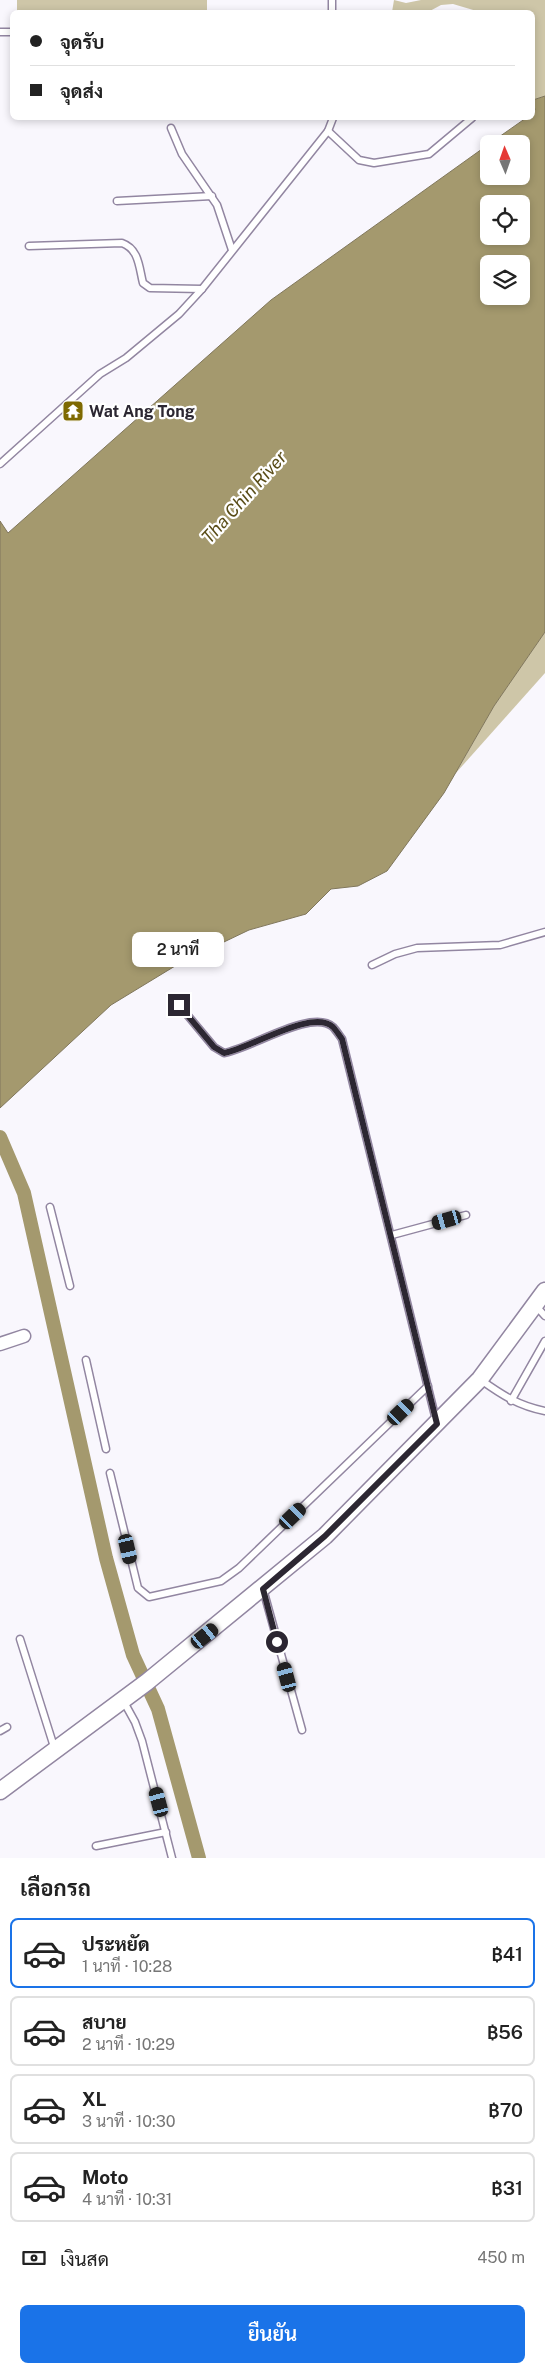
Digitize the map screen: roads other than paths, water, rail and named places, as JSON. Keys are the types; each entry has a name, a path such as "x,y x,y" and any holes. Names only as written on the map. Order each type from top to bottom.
{"main road":[{"path":"0,1791 143,1685 263,1589 325,1536 480,1379 540,1311 545,1291"}],"street":[{"path":"0,1344 24,1336"}],"lane":[{"path":"0,464 100,374 126,358 178,314 202,289 328,131 332,120"},
{"path":"328,131 359,160 374,163 429,154 470,120"},
{"path":"171,128 182,154 212,196 223,217 232,250"},
{"path":"117,201 212,196"},
{"path":"29,246 122,243 130,245 137,255 143,283 150,288 202,289"},
{"path":"372,965 395,954 417,948 500,945 545,932"},
{"path":"179,1005 214,1047 224,1053 280,1033 297,1024 321,1021 332,1026 342,1039 437,1424"},
{"path":"50,1207 70,1286"},
{"path":"392,1236 466,1215"},
{"path":"512,1401 545,1344"},
{"path":"86,1360 106,1449"},
{"path":"480,1379 512,1401 528,1408 545,1411"},
{"path":"110,1473 138,1588 149,1597 221,1581 239,1568 428,1386"},
{"path":"263,1589 302,1730"},
{"path":"20,1639 56,1750"},
{"path":"123,1700 135,1722 142,1741 172,1858"},
{"path":"0,1731 7,1727"},
{"path":"96,1846 166,1832"}],"water":[{"name":"Tha Chin River","path":"545,96 545,632 494,706 444,793 387,871 358,886 331,889 306,914 249,930 180,963 111,1005 0,1108 0,521 8,533 271,300 480,150 480,185 530,185 530,135 502,135 523,120 535,120 535,99"}],"waterway":[{"path":"0,1137 24,1193 106,1558 133,1655 158,1709 199,1858"}],"place":[{"name":"Wat Ang Tong","path":"73,411"}]}
